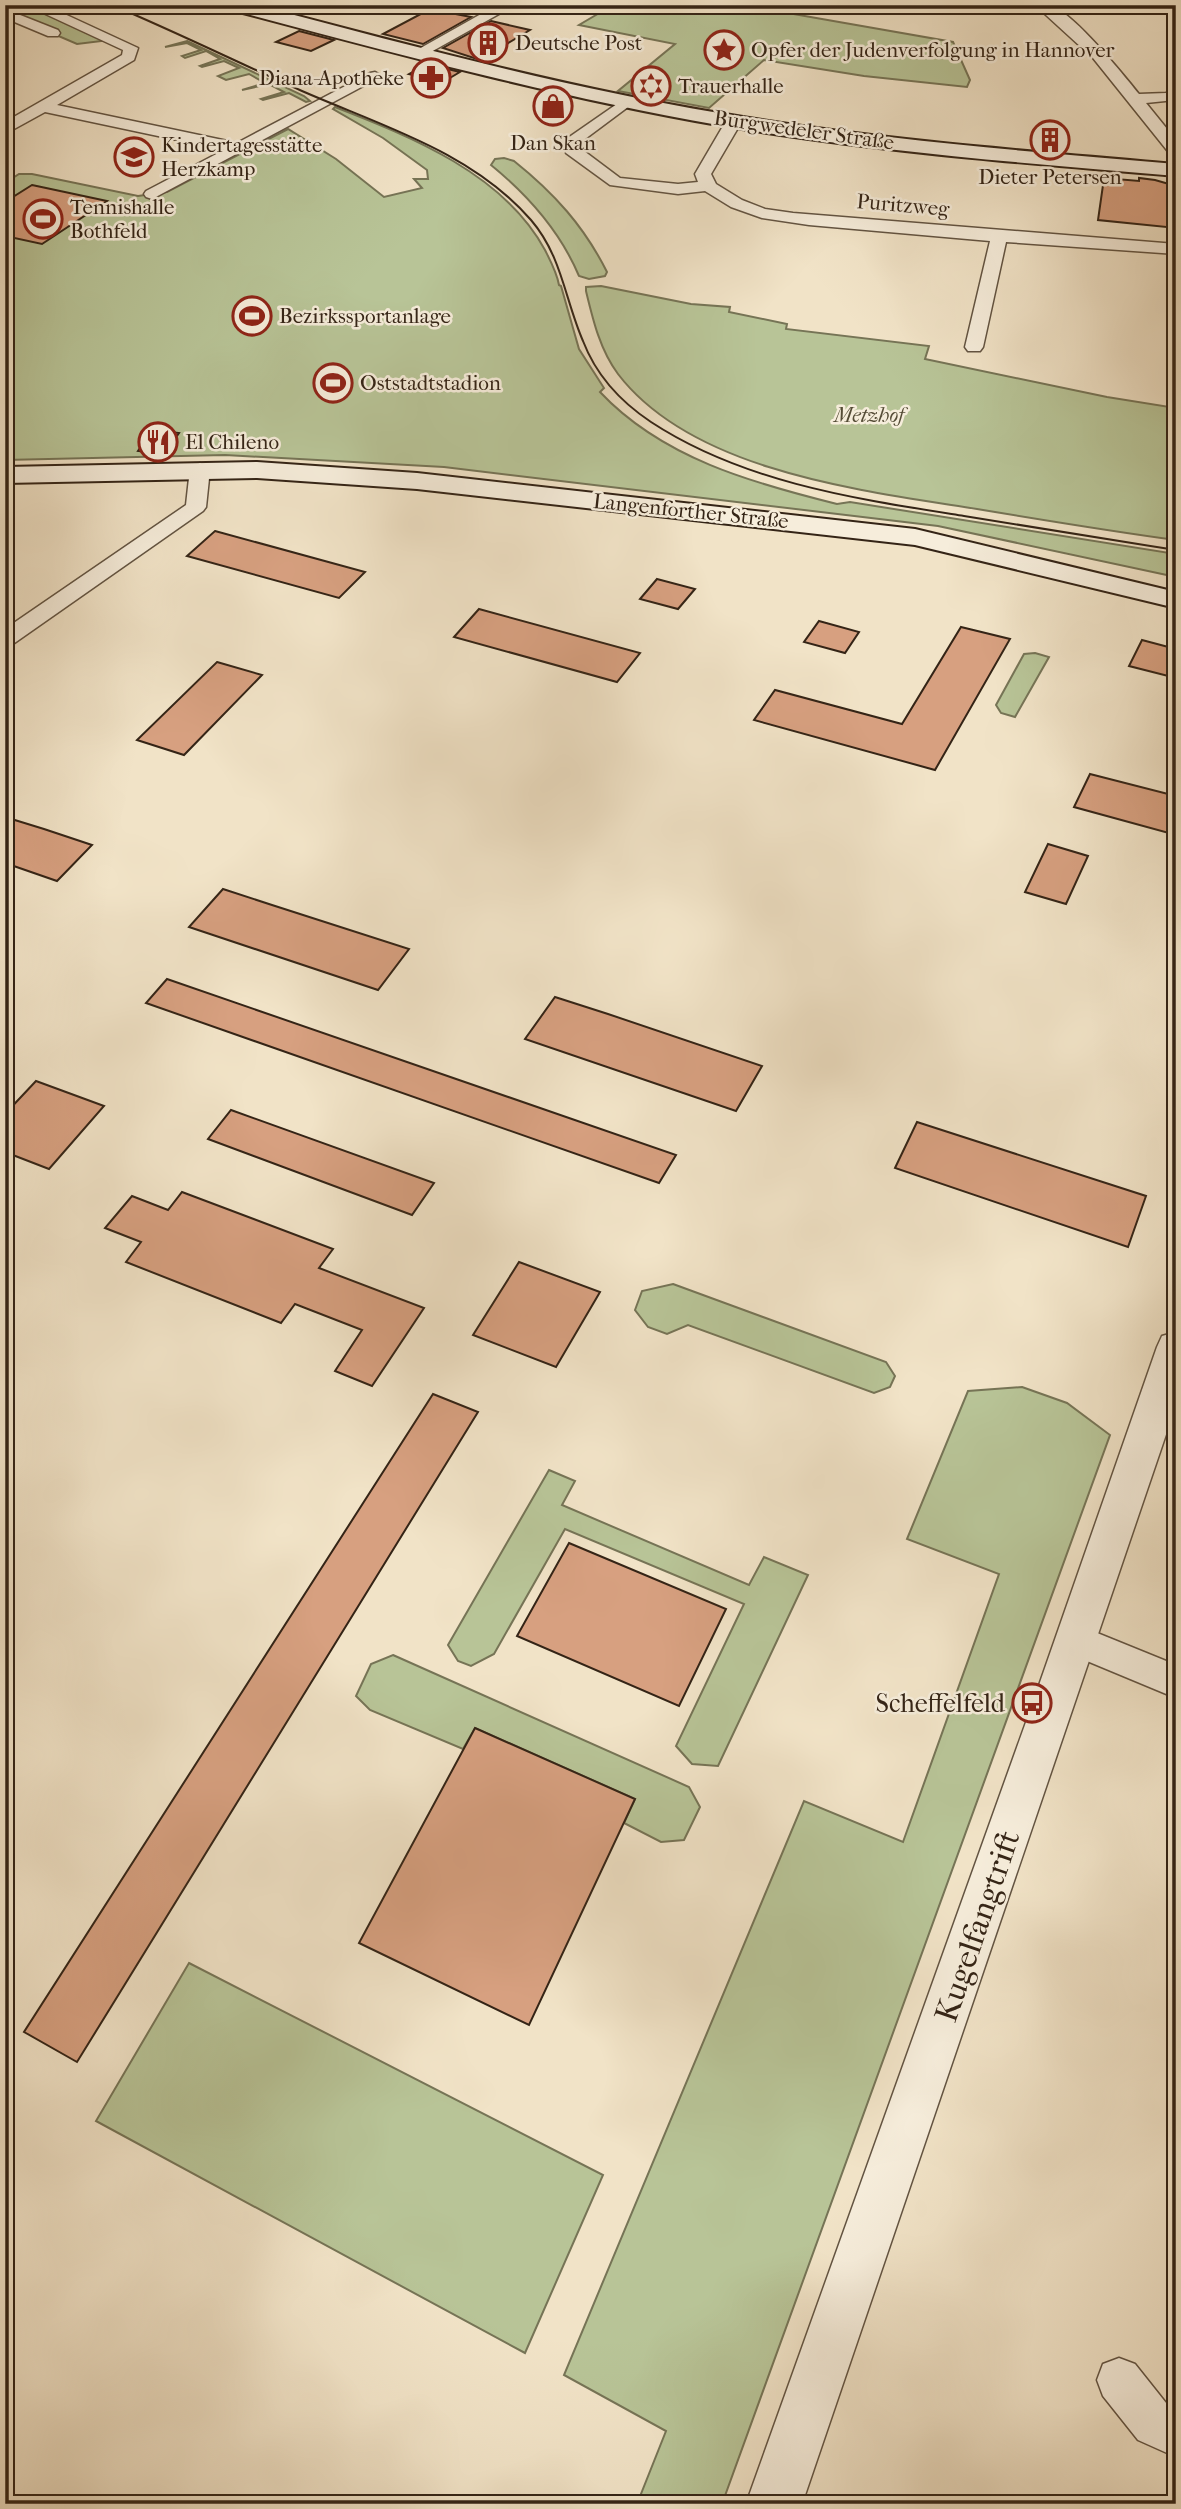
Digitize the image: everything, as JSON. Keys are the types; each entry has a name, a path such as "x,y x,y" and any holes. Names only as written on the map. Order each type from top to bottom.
{"main road":[{"name":"Burgwedeler Straße","path":"234,5 416,54 627,101 734,121 882,143 1176,170"},
{"name":"Langenforther Straße","path":"5,475 200,470 284,472 417,481 880,532 951,544 1176,600"}],"street":[{"path":"5,129 129,57 131,48 33,5"},
{"path":"416,54 508,5"},
{"path":"1042,5 1071,25 1126,86 1176,151"},
{"path":"5,13 67,40"},
{"path":"88,43 110,40"},
{"path":"152,194 375,76"},
{"path":"1135,99 1170,97 1176,93"},
{"path":"627,101 573,140 572,150 616,182 668,188 707,186 704,174 734,121"},
{"path":"44,107 238,148"},
{"name":"Puritzweg","path":"707,186 746,208 763,213 999,236 1176,248"},
{"path":"974,347 999,236"},
{"path":"5,639 197,507 200,470"},
{"name":"Kugelfangtrift","path":"774,2504 1176,1347"},
{"path":"1075,1640 1176,1682"},
{"path":"1119,2380 1154,2424 1176,2435"}],"green space":[{"path":"5,5 33,5 110,40 77,44 5,13"},
{"path":"613,5 742,5 953,42 970,80 967,87 864,76 764,60 709,108 618,91 675,44 579,25"},
{"path":"187,41 310,101 306,102 289,93 263,100 261,99 284,92 269,84 242,90 265,83 249,74 226,80 218,76 239,68 224,61 202,67 200,66 220,59 206,51 185,58 182,56 201,50 187,43 165,47"},
{"name":"Bezirkssportanlage","path":"335,107 395,131 454,161 506,200 527,223 545,250 561,286 579,349 604,388 600,392 624,415 680,451 741,477 837,504 850,502 1176,554 1176,577 938,526 444,467 225,455 5,460 5,183 19,174 32,174 138,196 167,192 288,129 336,159 384,197 422,188 414,179 428,179 427,170 383,138 333,109"},
{"path":"495,159 514,161 555,198 578,225 598,255 607,272 605,276 589,279 579,276 563,244 542,215 491,165"},
{"name":"Metzhof","path":"601,286 691,304 730,307 729,312 787,324 786,329 929,346 925,359 1107,397 1176,408 1176,540 884,494 783,471 735,455 690,434 650,407 618,374 602,345 586,291 586,287"},
{"path":"1035,653 1049,657 1015,717 1001,713 996,705 1024,654"},
{"path":"673,1284 886,1362 895,1376 890,1387 874,1393 688,1325 667,1334 648,1327 635,1310 642,1291"},
{"path":"1022,1387 1067,1403 1110,1435 722,2504 637,2504 666,2431 564,2375 804,1801 903,1842 999,1574 907,1539 968,1391"},
{"path":"549,1470 575,1481 562,1505 749,1585 764,1557 808,1575 718,1766 692,1764 676,1746 744,1604 565,1529 494,1654 471,1666 458,1661 448,1645"},
{"path":"393,1655 689,1787 700,1807 684,1840 661,1842 624,1823 635,1799 475,1728 463,1749 370,1710 356,1696 371,1664"},
{"path":"189,1963 603,2175 525,2353 96,2121"}],"building":[{"path":"430,9 471,17 423,44 383,34"},
{"path":"491,21 530,30 480,60 443,48"},
{"path":"299,31 334,40 311,51 276,42"},
{"path":"427,64 460,72 443,82 409,74"},
{"path":"1104,178 1139,181 1139,178 1176,186 1176,228 1098,220"},
{"name":"Tennishalle Bothfeld","path":"32,185 107,201 42,244 5,236 5,202"},
{"name":"El Chileno","path":"152,430 179,433 164,454 138,451"},
{"path":"215,531 365,572 339,598 187,556"},
{"path":"657,579 695,589 678,609 640,599"},
{"path":"479,609 640,653 617,682 454,637"},
{"path":"819,621 859,632 845,653 804,642"},
{"path":"961,627 1010,639 935,770 754,720 775,690 902,724"},
{"path":"1142,640 1176,649 1176,678 1129,666"},
{"path":"217,662 262,675 184,755 137,740"},
{"path":"1090,774 1176,796 1176,835 1074,807"},
{"path":"5,817 92,845 57,881 5,863"},
{"path":"1048,844 1088,856 1066,904 1025,892"},
{"path":"223,889 409,949 378,990 189,927"},
{"path":"167,979 676,1155 659,1183 146,1003"},
{"path":"555,997 762,1066 736,1111 525,1039"},
{"path":"36,1081 104,1106 49,1169 5,1152 5,1114"},
{"path":"231,1110 434,1183 412,1215 208,1139"},
{"path":"917,1122 1146,1196 1128,1247 895,1168"},
{"path":"182,1192 333,1249 319,1268 424,1308 372,1386 335,1371 362,1330 295,1304 281,1323 126,1262 141,1242 105,1228 132,1196 168,1210"},
{"path":"519,1262 600,1292 556,1367 473,1335"},
{"path":"433,1394 478,1412 77,2062 24,2032"},
{"path":"569,1543 726,1609 679,1706 517,1636"},
{"path":"475,1728 635,1799 529,2025 359,1943"}],"tram line":[{"path":"112,5 302,91 394,129 482,176 508,196 531,220 550,248 583,341 602,376 620,397 640,414 687,443 763,474 842,495 1176,550"}],"place":[{"name":"Deutsche Post","path":"488,43"},
{"name":"Opfer der Judenverfolgung in Hannover","path":"724,50"},
{"name":"Diana-Apotheke","path":"431,78"},
{"name":"Trauerhalle","path":"651,86"},
{"name":"Dan Skan","path":"553,106"},
{"name":"Dieter Petersen","path":"1050,140"},
{"name":"Kindertagesstätte Herzkamp","path":"134,157"},
{"name":"Tennishalle Bothfeld","path":"43,219"},
{"name":"Bezirkssportanlage","path":"252,316"},
{"name":"Oststadtstadion","path":"333,383"},
{"name":"El Chileno","path":"158,442"},
{"name":"Scheffelfeld","path":"1032,1703"}]}
